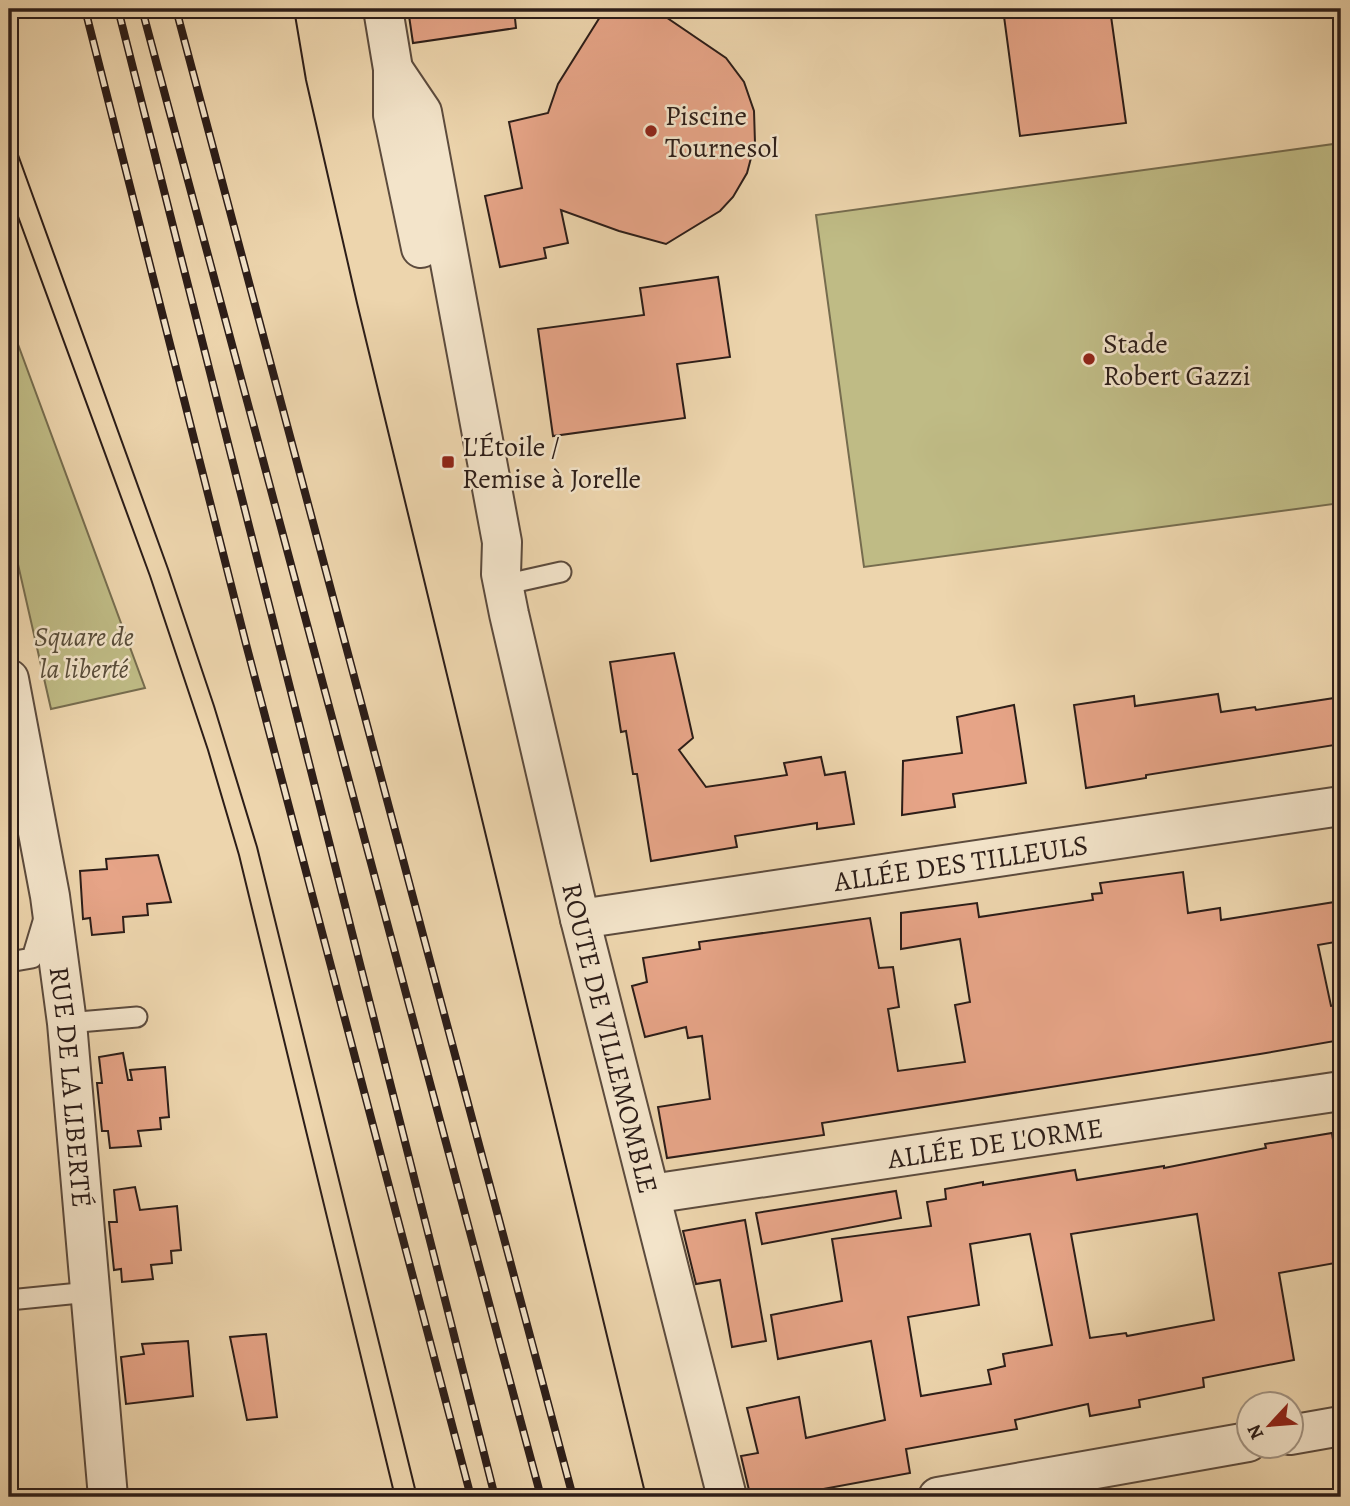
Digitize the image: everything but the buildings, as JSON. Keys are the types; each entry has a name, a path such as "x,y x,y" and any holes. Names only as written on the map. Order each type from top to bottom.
{"street":[{"name":"ROUTE DE VILLEMOMBLE","path":"383,9 393,69 422,112 502,542 502,579 580,919 727,1497"},
{"name":"RUE DE LA LIBERTÉ","path":"9,679 50,896 67,1023 108,1497"},
{"name":"ALLÉE DES TILLEULS","path":"580,919 1341,806"},
{"name":"ALLÉE DE L'ORME","path":"651,1194 1341,1091"},
{"path":"1304,1433 1341,1426"},
{"path":"938,1497 1234,1444"}],"lane":[{"path":"502,579 561,572"},
{"path":"9,961 32,958 50,896"},
{"path":"67,1023 137,1017"},
{"path":"9,1300 90,1292"}],"green space":[{"name":"Stade Robert Gazzi","path":"1341,143 1341,503 864,567 816,215"},
{"name":"Square de la liberté","path":"9,320 145,688 51,709 9,525"}],"tram line":[{"path":"294,9 306,80 357,303 646,1497"},
{"path":"9,130 168,569 257,847 417,1497"},
{"path":"9,192 150,576 208,750 239,855 395,1497"}],"railway":[{"path":"85,9 246,644 471,1497"},
{"path":"118,9 495,1497"},
{"path":"142,9 541,1497"},
{"path":"176,9 573,1497"}],"place":[{"name":"Piscine Tournesol","path":"651,131"},
{"name":"Stade Robert Gazzi","path":"1089,359"},
{"name":"L'Étoile / Remise à Jorelle","path":"448,462"}]}
